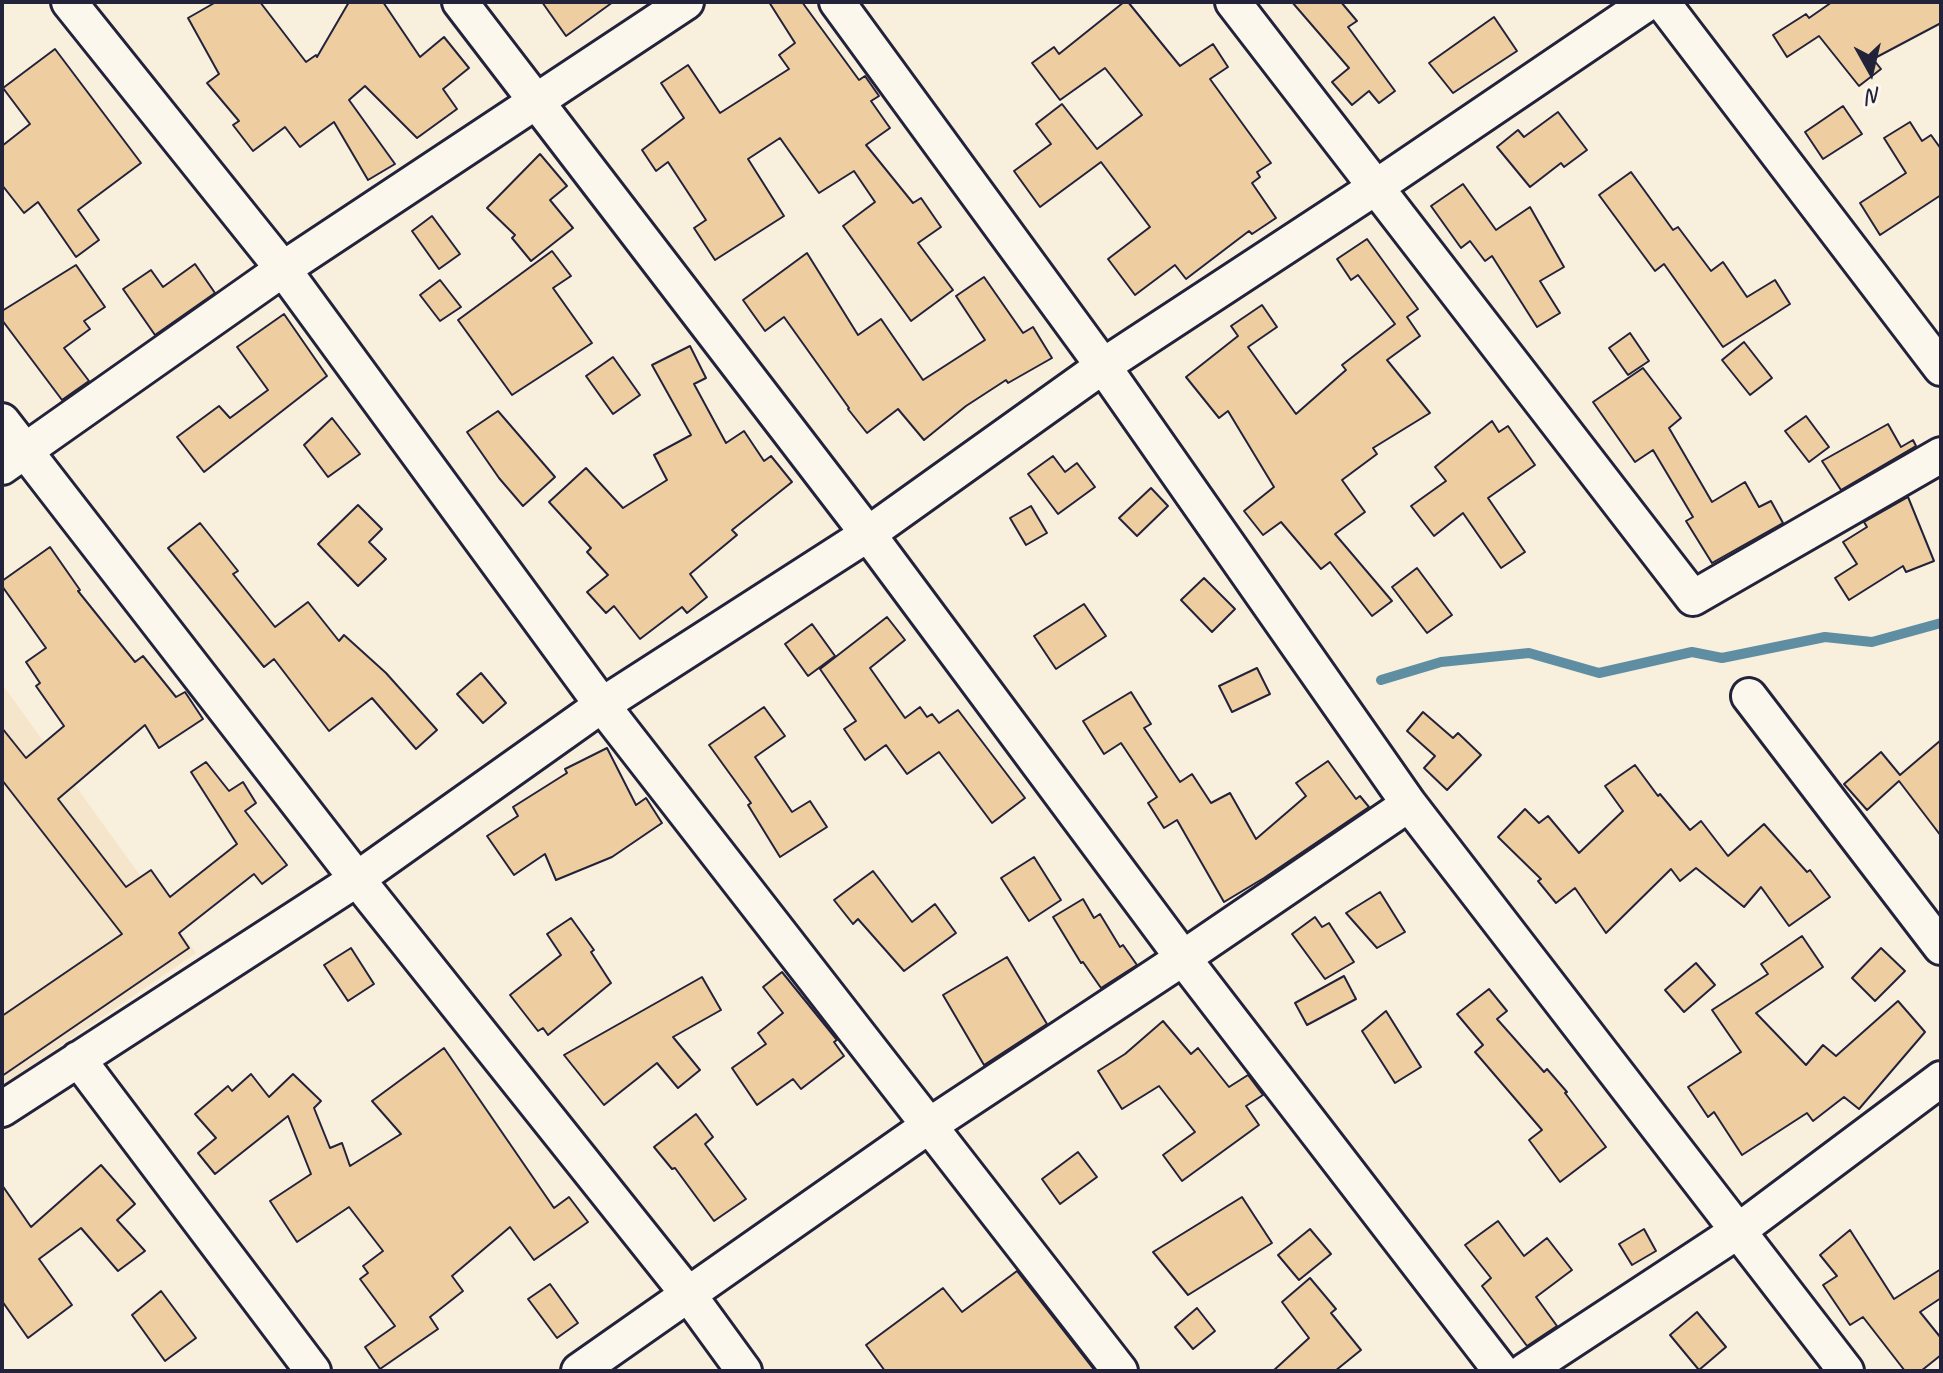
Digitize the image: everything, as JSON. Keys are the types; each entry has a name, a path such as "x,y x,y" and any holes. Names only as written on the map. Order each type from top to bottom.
{"street":[{"path":"69,2 283,269 602,705 927,1127 1120,1371"},
{"path":"460,2 868,534 1183,958 1501,1371"},
{"path":"13,459 283,269 686,2"},
{"path":"837,2 1103,366 1409,804 1846,1371"},
{"path":"1233,2 1693,598 1941,455"},
{"path":"2,1109 357,879 602,705 868,534 1103,366 1376,187 1649,2"},
{"path":"1662,2 1941,368"},
{"path":"2,421 13,459 357,879 688,1294 744,1371"},
{"path":"1749,696 1941,947"},
{"path":"579,1371 927,1127 1409,804"},
{"path":"78,1059 313,1371"},
{"path":"1525,1371 1738,1231 1941,1079"}],"shaded area":[{"path":"2,684 196,953 2,1086"}],"building":[{"path":"216,2 260,2 306,62 317,57 349,2 383,2 420,57 444,37 469,68 443,89 457,109 417,138 365,86 349,100 395,164 368,180 334,122 300,147 285,127 253,151 233,125 239,121 207,83 219,74 188,18"},
{"path":"542,2 613,2 566,36"},
{"path":"769,2 802,2 859,80 865,76 879,96 871,101 890,128 866,145 913,203 921,198 941,227 918,243 953,290 911,321 843,226 875,202 854,171 819,193 780,138 748,159 784,216 715,260 694,228 706,220 668,162 656,171 642,150 684,118 661,83 688,65 720,113 789,69 779,55 795,43"},
{"path":"1124,2 1128,2 1180,66 1213,44 1228,67 1210,79 1271,163 1257,172 1260,177 1252,183 1276,218 1252,234 1249,231 1186,279 1175,265 1135,295 1108,259 1150,227 1101,162 1040,207 1014,171 1051,144 1036,124 1062,104 1097,149 1142,115 1105,68 1060,100 1032,63 1054,47 1059,54"},
{"path":"1292,2 1341,2 1357,21 1348,27 1395,91 1379,103 1369,91 1352,105 1332,82 1349,68"},
{"path":"1832,2 1941,2 1941,23 1873,59 1881,69 1859,86 1819,36 1787,57 1773,35 1806,14 1809,18"},
{"path":"1494,17 1517,51 1453,93 1429,63"},
{"path":"55,49 141,163 78,210 99,240 76,257 38,202 24,213 2,185 2,146 30,124 3,88"},
{"path":"1843,106 1862,134 1823,159 1805,132"},
{"path":"1558,112 1587,150 1564,167 1561,163 1530,187 1497,147 1518,130 1524,137"},
{"path":"1910,122 1922,141 1931,135 1941,149 1941,195 1880,235 1860,203 1906,173 1884,138"},
{"path":"540,154 567,186 550,200 573,228 531,261 512,238 515,235 487,208"},
{"path":"1631,172 1673,230 1678,227 1711,271 1723,262 1747,297 1775,280 1790,304 1723,347 1664,264 1655,271 1599,195"},
{"path":"1463,184 1496,230 1530,207 1564,267 1540,281 1560,313 1537,327 1492,256 1485,261 1470,241 1461,248 1431,206"},
{"path":"432,216 460,254 439,269 412,231"},
{"path":"1367,239 1418,309 1407,317 1420,336 1387,360 1430,413 1373,448 1377,454 1342,480 1365,512 1335,534 1392,601 1372,616 1330,562 1321,569 1281,522 1263,535 1244,511 1274,487 1228,411 1219,418 1186,377 1238,336 1231,326 1262,305 1277,327 1248,347 1296,414 1346,370 1342,365 1395,324 1358,275 1351,280 1337,259"},
{"path":"552,251 571,276 553,288 592,343 512,395 458,320"},
{"path":"807,253 858,335 881,319 923,380 985,340 956,296 984,277 1023,333 1033,327 1052,358 1008,383 1006,380 966,406 924,440 898,409 867,433 784,317 765,331 743,300"},
{"path":"195,264 215,293 155,335 123,289 151,270 163,287"},
{"path":"76,265 105,307 84,321 90,329 64,348 89,381 62,400 2,320 2,311"},
{"path":"440,280 461,307 440,321 420,295"},
{"path":"284,314 327,376 204,472 177,437 219,406 230,418 268,390 237,347"},
{"path":"1630,333 1649,361 1628,375 1609,348"},
{"path":"1744,342 1772,378 1750,395 1722,360"},
{"path":"690,346 706,378 694,384 726,443 744,431 764,461 771,456 792,482 732,530 737,535 690,574 707,597 687,613 682,607 640,639 614,606 606,613 587,592 608,575 587,552 591,548 549,502 586,468 623,508 667,480 654,455 691,435 652,365"},
{"path":"613,357 640,395 613,414 586,376"},
{"path":"1643,368 1681,418 1669,428 1712,502 1745,482 1759,507 1771,501 1783,523 1712,563 1686,521 1693,517 1653,450 1635,462 1593,402"},
{"path":"498,411 555,477 523,506 467,432"},
{"path":"1806,416 1829,447 1809,462 1785,431"},
{"path":"332,418 360,454 328,477 304,445"},
{"path":"1492,421 1499,432 1508,426 1535,465 1488,498 1525,552 1501,568 1463,513 1434,536 1411,506 1446,481 1435,467"},
{"path":"1888,424 1901,447 1913,440 1916,446 1841,490 1822,461"},
{"path":"1053,456 1065,472 1077,463 1095,487 1058,514 1028,474"},
{"path":"1151,488 1168,506 1137,536 1119,518"},
{"path":"1908,497 1934,561 1906,572 1903,566 1849,600 1835,578 1857,564 1843,542 1867,527 1864,522"},
{"path":"358,505 382,529 369,542 386,559 358,586 318,544"},
{"path":"1031,506 1047,533 1026,545 1010,518"},
{"path":"200,523 238,571 233,574 275,627 308,602 339,641 344,635 386,673 437,730 416,749 372,698 329,731 274,659 264,667 168,548"},
{"path":"50,547 78,591 135,662 143,656 176,697 185,692 203,719 159,748 145,725 58,799 126,887 151,870 170,897 237,844 191,772 206,762 229,791 243,782 256,803 245,811 287,865 262,884 254,874 179,933 189,948 2,1076 2,1016 122,934 2,780 2,728 26,758 64,726 36,686 40,683 26,662 46,648 2,586 2,581"},
{"path":"1417,568 1452,615 1427,633 1392,587"},
{"path":"1204,578 1235,609 1212,632 1181,600"},
{"path":"1084,604 1106,636 1056,669 1034,636"},
{"path":"887,617 905,640 870,668 905,718 920,707 927,717 932,714 939,723 958,710 1025,798 992,823 939,752 907,774 886,745 865,760 844,729 856,721 820,669"},
{"path":"812,624 835,656 808,676 785,644"},
{"path":"1257,668 1270,694 1232,712 1219,686"},
{"path":"481,673 506,703 483,723 457,694"},
{"path":"1131,692 1151,724 1144,728 1180,782 1192,774 1211,803 1230,793 1256,839 1306,796 1296,783 1328,761 1356,799 1360,796 1369,807 1224,902 1177,820 1164,828 1148,803 1157,797 1121,743 1104,754 1083,721"},
{"path":"764,707 785,736 755,757 792,812 810,801 827,827 780,857 748,805 751,803 709,745"},
{"path":"1423,712 1453,738 1458,733 1481,755 1447,790 1424,768 1435,756 1407,731"},
{"path":"1941,740 1941,836 1899,781 1867,810 1844,784 1881,752 1900,775"},
{"path":"607,748 636,805 646,798 662,823 612,857 556,880 545,854 514,875 487,836 518,816 513,807 567,773 565,769"},
{"path":"1635,765 1658,796 1660,794 1690,830 1701,821 1728,856 1764,824 1807,872 1810,870 1830,897 1789,926 1761,887 1744,907 1696,868 1680,881 1671,869 1606,933 1575,888 1556,903 1538,881 1541,879 1498,837 1525,809 1539,823 1548,816 1579,853 1623,811 1605,786"},
{"path":"1034,857 1061,900 1029,921 1001,878"},
{"path":"873,871 912,922 935,904 956,933 904,971 858,919 853,924 834,900"},
{"path":"1380,892 1405,932 1377,948 1346,913"},
{"path":"1083,899 1094,918 1100,914 1120,947 1123,945 1137,965 1101,988 1081,963 1053,917"},
{"path":"1315,917 1322,927 1329,923 1354,962 1325,979 1292,934"},
{"path":"571,918 594,950 591,952 611,983 548,1035 543,1028 538,1031 510,995 561,955 547,934"},
{"path":"1802,936 1823,967 1756,1013 1806,1065 1823,1045 1836,1056 1898,1001 1925,1032 1859,1109 1844,1097 1813,1121 1807,1113 1742,1155 1714,1112 1708,1117 1688,1087 1741,1052 1712,1010 1768,974 1761,964"},
{"path":"351,948 374,984 348,1001 324,965"},
{"path":"1881,948 1905,971 1875,1001 1852,978"},
{"path":"1007,957 1047,1024 984,1065 943,995"},
{"path":"1696,963 1715,985 1684,1012 1665,990"},
{"path":"782,972 837,1040 834,1042 844,1056 801,1089 793,1079 757,1105 732,1068 766,1044 758,1033 783,1013 763,987"},
{"path":"1344,976 1356,999 1307,1025 1295,1003"},
{"path":"702,977 721,1010 673,1037 700,1070 678,1088 657,1063 604,1105 564,1055"},
{"path":"1489,989 1507,1011 1497,1019 1544,1072 1547,1069 1567,1092 1606,1147 1560,1182 1529,1140 1542,1130 1475,1052 1483,1045 1457,1014"},
{"path":"1386,1011 1421,1067 1395,1083 1362,1031"},
{"path":"1163,1021 1191,1054 1198,1048 1229,1087 1248,1075 1263,1095 1246,1106 1259,1125 1182,1181 1163,1155 1195,1132 1159,1086 1122,1109 1098,1071 1125,1054"},
{"path":"444,1048 554,1208 569,1197 588,1222 534,1260 510,1227 452,1276 463,1291 430,1317 438,1329 380,1369 365,1347 395,1326 360,1279 368,1273 363,1266 383,1251 349,1207 297,1242 270,1201 311,1174 288,1116 215,1174 198,1153 216,1138 195,1114 228,1086 232,1091 251,1074 269,1097 293,1074 321,1101 314,1108 330,1148 342,1143 350,1166 401,1134 372,1101"},
{"path":"696,1114 713,1137 705,1144 746,1199 714,1221 675,1168 672,1169 654,1147"},
{"path":"1078,1152 1097,1177 1060,1204 1042,1179"},
{"path":"101,1165 135,1204 117,1220 145,1251 118,1271 81,1228 39,1259 72,1305 28,1338 2,1301 2,1185 31,1227"},
{"path":"1242,1197 1272,1243 1188,1295 1153,1252"},
{"path":"1498,1221 1524,1256 1547,1238 1572,1270 1536,1297 1557,1326 1527,1346 1482,1286 1491,1278 1465,1245"},
{"path":"1310,1229 1331,1254 1299,1280 1278,1255"},
{"path":"1644,1229 1656,1251 1632,1265 1619,1244"},
{"path":"1850,1230 1894,1299 1941,1269 1941,1298 1920,1312 1941,1338 1941,1355 1921,1371 1905,1371 1863,1317 1850,1325 1823,1285 1837,1276 1820,1255"},
{"path":"1017,1271 1095,1371 885,1371 866,1345 943,1288 962,1312"},
{"path":"1310,1278 1336,1309 1331,1313 1361,1350 1335,1371 1273,1371 1309,1338 1282,1302"},
{"path":"550,1284 578,1323 557,1338 528,1299"},
{"path":"161,1291 196,1338 165,1361 132,1315"},
{"path":"1197,1308 1215,1331 1193,1349 1175,1327"},
{"path":"1697,1312 1726,1347 1699,1370 1670,1335"}],"waterway":[{"path":"1381,680 1441,662 1529,653 1599,673 1692,652 1722,658 1825,637 1872,642 1941,623"}]}
